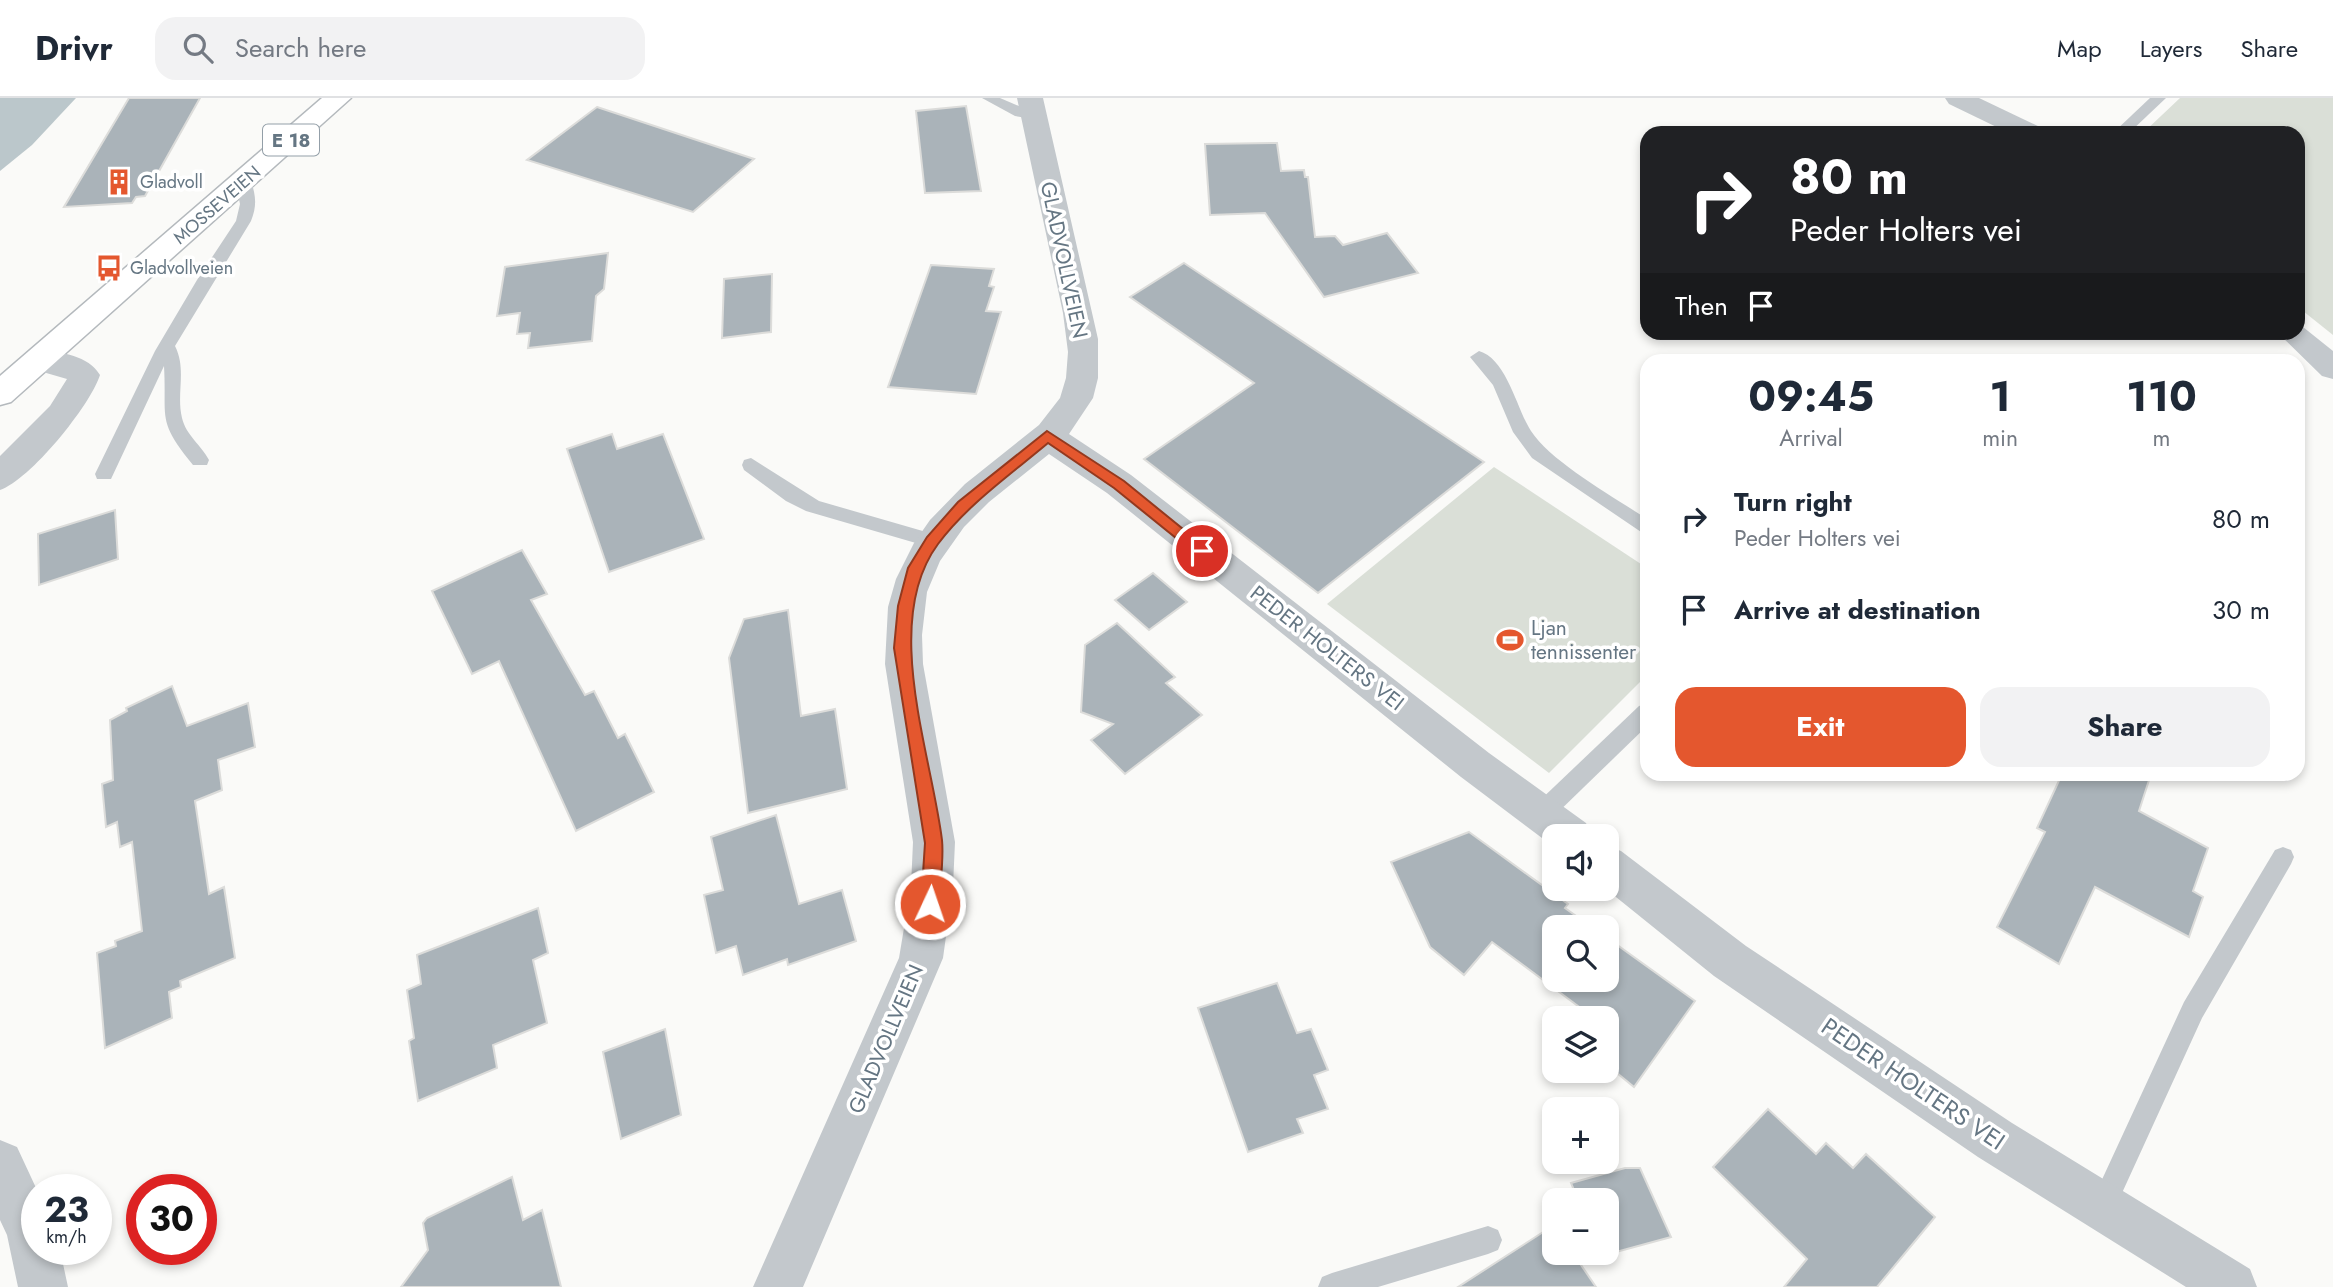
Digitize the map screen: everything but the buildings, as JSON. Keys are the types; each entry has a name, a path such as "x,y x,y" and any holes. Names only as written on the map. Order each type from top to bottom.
{"highway":[{"name":"MOSSEVEIEN","path":"0,394 338,98"}],"street":[{"path":"1958,98 2016,126"},
{"name":"GLADVOLLVEIEN","path":"778,1287 921,958 930,904 934,843 902,648 906,606 916,568 933,541 963,506 1047,436 1073,407 1082,380 1084,346 1078,307 1032,106"},
{"path":"2301,340 2333,368"},
{"path":"0,477 69,405 83,384 84,375 70,366 40,360"},
{"name":"PEDER HOLTERS VEI","path":"1047,436 1119,484 1475,765 1556,824"},
{"name":"PEDER HOLTERS VEI","path":"1619,874 1730,961 2102,1209 2232,1287"},
{"path":"0,1164 31,1233 43,1287"}],"lane":[{"path":"989,98 1020,113 1032,106"},
{"path":"2128,126 2159,98"},
{"path":"104,474 167,347 205,279 237,234 247,212 249,199 243,181"},
{"path":"167,347 174,359 173,416 178,430 200,460"},
{"path":"1479,357 1502,383 1522,432 1538,453 1640,524"},
{"path":"751,465 793,496 813,506 933,541"},
{"path":"1542,813 1640,719"},
{"path":"2102,1209 2193,1010 2283,857"},
{"path":"1332,1287 1488,1240"}],"shaded area":[{"path":"0,98 76,98 32,145 0,171"},
{"path":"2180,98 2333,98 2333,335 2305,313 2305,126 2150,126"},
{"name":"Ljan tennissenter","path":"1494,467 1640,563 1640,682 1549,773 1327,604"}],"place":[{"name":"Gladvoll","path":"119,182"},
{"name":"Gladvollveien","path":"109,268"},
{"name":"Ljan tennissenter","path":"1510,640"}],"route":[{"path":"930,904 934,843 902,648 906,606 916,568 933,541 963,506 1047,436 1119,484 1202,551"}]}
